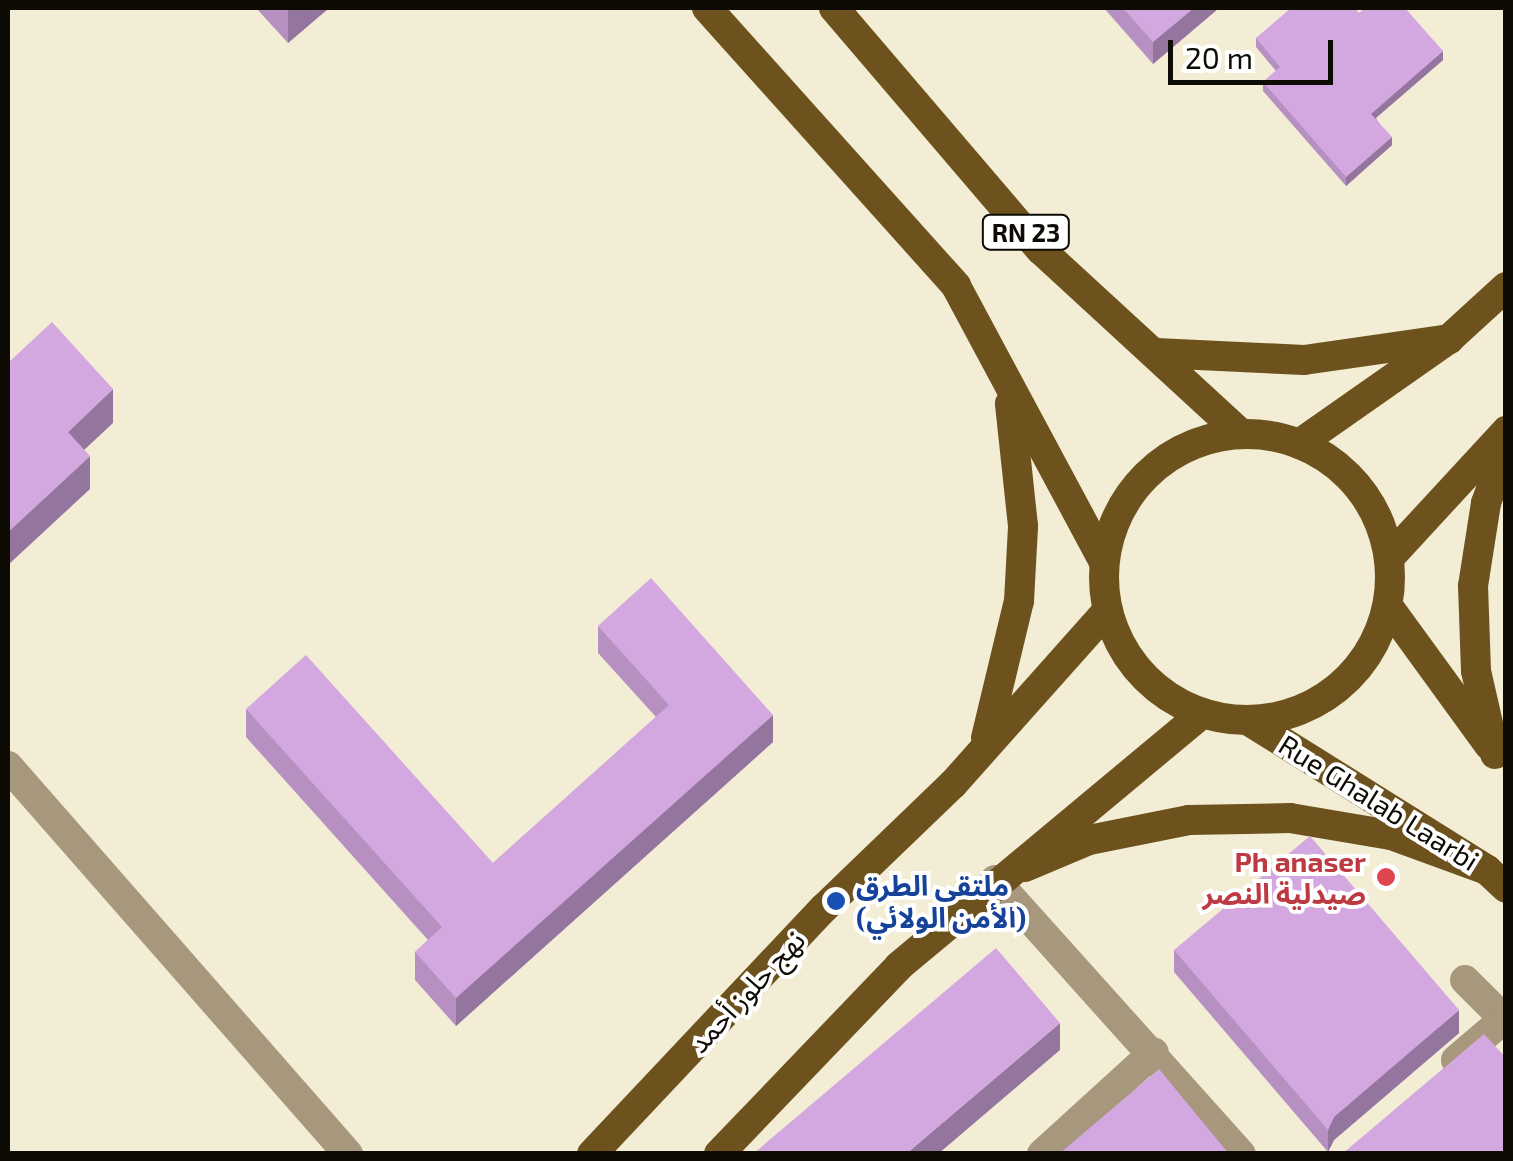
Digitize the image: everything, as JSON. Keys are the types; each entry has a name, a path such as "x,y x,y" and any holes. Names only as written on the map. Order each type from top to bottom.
{"main road":[{"path":"707,8 956,286 1104,562"},
{"name":"RN 23","path":"834,8 1042,250 1241,434"},
{"path":"1299,444 1450,339 1506,287"},
{"path":"1156,353 1304,360 1450,339"},
{"path":"983,748 1005,675 1020,582 1019,450 1005,376"},
{"path":"1389,558 1506,432"},
{"path":"1241,434 1299,444 1343,470 1374,509 1389,558 1388,606 1370,650 1339,688 1297,712 1249,721 1202,714 1158,691 1126,655 1107,611 1104,562 1114,522 1134,487 1164,460 1201,442 1241,434"},
{"path":"1500,760 1476,671 1474,586 1486,503 1506,447"},
{"path":"1388,606 1500,760"},
{"name":"نهج حلوز أحمد","path":"592,1154 983,748 1107,611"},
{"path":"719,1154 898,966 995,880 1202,714"},
{"name":"Rue Ghalab Laarbi","path":"1249,721 1496,879"},
{"path":"995,880 1089,840 1222,820 1290,818 1391,835 1496,879"}],"street":[{"path":"8,766 348,1154"},
{"path":"995,880 1154,1052 1241,1154"},
{"path":"1432,1080 1504,1020 1465,980"},
{"path":"1042,1154 1154,1052"}],"building":[{"path":"1123,8 1194,8 1153,42"},
{"path":"1291,8 1355,8 1359,13 1365,8 1405,8 1443,51 1371,114 1392,137 1346,177 1263,82 1280,67 1256,38"},
{"path":"52,322 113,389 68,432 90,456 8,532 8,363"},
{"path":"651,578 773,715 456,998 415,952 442,927 246,709 306,655 493,863 669,705 598,626"},
{"path":"1310,836 1459,1010 1334,1117 1328,1130 1174,950"},
{"path":"996,948 1060,1023 906,1154 753,1154"},
{"path":"1484,1034 1506,1058 1506,1154 1342,1154"},
{"path":"1159,1069 1229,1154 1059,1154"}],"place":[{"name":"Ph anaser صيدلية النصر","path":"1386,877"},
{"name":"ملتقى الطرق (الأمن الولائي)","path":"836,901"}]}
